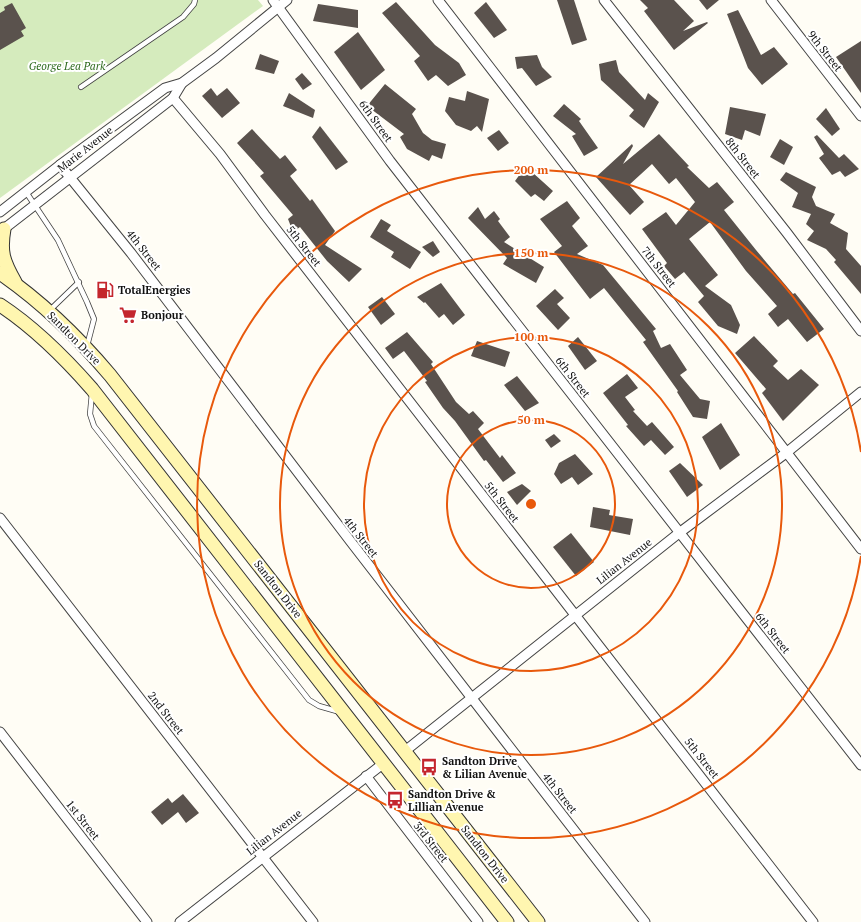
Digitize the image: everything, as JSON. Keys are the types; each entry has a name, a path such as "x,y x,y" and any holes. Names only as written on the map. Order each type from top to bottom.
{"main road":[{"path":"2,230 1,250 4,260 17,285"},
{"name":"Sandton Drive","path":"0,273 49,311 87,347 538,922"},
{"name":"Sandton Drive","path":"0,305 25,322 44,339 92,389 508,922"}],"street":[{"name":"Marie Avenue","path":"0,212 60,165 165,88 182,83 216,58 275,3 287,0"},
{"name":"7th Street","path":"438,0 861,549"},
{"name":"8th Street","path":"604,0 787,233 861,331"},
{"name":"9th Street","path":"771,0 861,116"},
{"name":"6th Street","path":"275,3 390,161 861,765"},
{"name":"Marie Avenue","path":"2,230 173,98 182,83"},
{"name":"5th Street","path":"173,98 228,164 265,215 576,614 813,922"},
{"name":"4th Street","path":"60,165 131,252 231,387 645,922"},
{"name":"Lilian Avenue","path":"405,751 679,532 786,453 861,392"},
{"name":"2nd Street","path":"0,518 313,922"},
{"name":"1st Street","path":"0,732 147,922"},
{"name":"Lilian Avenue","path":"180,922 384,763"},
{"name":"3rd Street","path":"366,776 478,922"}],"lane":[{"path":"81,88 183,17 194,4 195,0"},
{"path":"26,192 58,240 79,282 94,319 87,347"},
{"path":"49,311 79,282"},
{"path":"92,389 90,408 92,421 133,476 309,700 326,709 344,713"}],"green space":[{"name":"George Lea Park","path":"0,0 258,0 263,6 0,198"}],"building":[{"path":"557,0 574,0 587,40 572,45"},
{"path":"640,0 674,0 694,21 683,31 707,22 708,23 674,50 644,11 648,8"},
{"path":"699,0 719,0 707,10"},
{"path":"396,2 435,45 459,63 466,75 448,86 436,75 428,81 414,61 420,56 382,13"},
{"path":"486,2 507,30 494,38 474,13"},
{"path":"12,3 26,28 21,31 24,36 0,50 0,13 5,10 4,7"},
{"path":"318,4 358,10 358,28 313,21"},
{"path":"738,10 761,55 774,47 788,64 762,85 748,68 727,14"},
{"path":"358,32 385,70 361,90 334,52"},
{"path":"861,41 861,93 836,57"},
{"path":"260,54 279,61 274,74 255,69"},
{"path":"537,55 542,67 552,77 536,86 522,68 517,69 515,57"},
{"path":"616,60 619,72 645,100 648,93 659,102 644,128 629,116 634,110 601,80 599,64"},
{"path":"302,73 312,84 303,90 295,79"},
{"path":"385,84 416,109 412,114 423,133 432,140 446,144 442,159 432,155 429,161 407,149 400,137 404,134 367,106"},
{"path":"211,88 217,96 227,88 240,103 222,118 202,96"},
{"path":"467,91 489,99 482,132 477,126 471,131 456,125 445,111 449,97 465,101"},
{"path":"289,93 315,110 313,118 283,106"},
{"path":"564,104 581,119 579,121 598,148 584,156 572,136 576,134 553,116"},
{"path":"730,107 766,114 760,136 745,130 742,140 725,134"},
{"path":"826,108 840,129 832,136 816,119"},
{"path":"320,126 348,162 336,170 312,137"},
{"path":"252,129 280,159 285,155 297,170 290,176 310,201 312,199 335,231 325,245 362,269 349,282 327,261 300,227 293,232 288,219 293,215 260,176 264,173 237,143"},
{"path":"499,130 509,143 498,151 487,138"},
{"path":"659,134 689,166 687,167 709,188 717,182 734,202 724,210 756,250 793,294 795,293 824,329 807,342 788,319 778,327 768,314 777,306 746,271 710,222 689,239 718,275 705,286 731,305 740,325 737,334 718,326 698,302 704,296 684,272 675,279 664,266 667,263 642,229 666,212 676,225 695,202 676,178 669,184 652,164 629,185 644,202 630,215 596,177 632,144 633,146 623,164"},
{"path":"817,135 839,158 844,154 859,169 845,177 840,171 832,175 819,158 824,154 814,137"},
{"path":"780,139 793,147 784,165 770,157"},
{"path":"523,170 528,175 532,172 553,191 544,201 535,194 531,197 515,181"},
{"path":"786,172 816,187 812,197 816,206 835,214 830,223 848,233 846,249 861,266 861,294 834,262 836,260 826,249 807,240 814,231 806,224 811,214 792,207 798,193 780,180"},
{"path":"567,201 580,218 572,226 588,246 577,254 603,265 656,329 653,331 661,348 670,344 687,370 680,375 700,399 710,401 707,419 693,417 677,392 678,391 643,342 646,340 604,288 590,299 554,252 562,246 540,219"},
{"path":"478,207 485,219 494,211 500,219 498,221 510,237 504,242 544,267 536,283 503,264 507,258 468,218"},
{"path":"381,219 391,225 387,231 421,252 410,269 391,257 394,252 370,237"},
{"path":"433,241 440,252 433,257 422,247"},
{"path":"441,283 465,315 453,325 444,314 439,318 425,302 424,303 417,297"},
{"path":"555,289 564,298 557,304 570,318 558,330 536,306"},
{"path":"382,297 395,314 381,325 368,307"},
{"path":"407,332 433,362 431,364 456,402 469,414 473,411 484,423 478,429 500,458 502,455 516,473 503,482 486,460 484,461 455,421 443,408 425,382 427,381 404,351 393,359 385,348"},
{"path":"754,336 778,361 773,366 788,380 801,369 819,385 783,421 762,393 766,389 735,353"},
{"path":"578,337 597,361 585,370 568,346"},
{"path":"477,341 510,352 505,367 471,356"},
{"path":"627,374 638,388 625,397 635,410 633,411 647,426 652,422 674,447 665,455 651,440 644,446 626,426 628,425 603,393"},
{"path":"517,376 539,403 525,411 504,385"},
{"path":"721,423 740,455 720,470 702,437"},
{"path":"554,434 561,441 551,448 545,440"},
{"path":"575,454 593,474 578,485 572,477 561,484 554,474 559,463"},
{"path":"680,463 703,485 687,497 669,471"},
{"path":"522,484 531,491 517,505 507,492"},
{"path":"593,507 610,510 609,515 633,519 630,535 590,527"},
{"path":"571,533 594,562 576,576 553,547"},
{"path":"183,794 199,813 186,823 178,812 162,825 151,812 168,798 172,803"}],"place":[{"name":"TotalEnergies","path":"105,290"},
{"name":"Bonjour","path":"128,315"},
{"name":"Sandton Drive & Lilian Avenue","path":"429,767"},
{"name":"Sandton Drive & Lillian Avenue","path":"395,800"}]}
